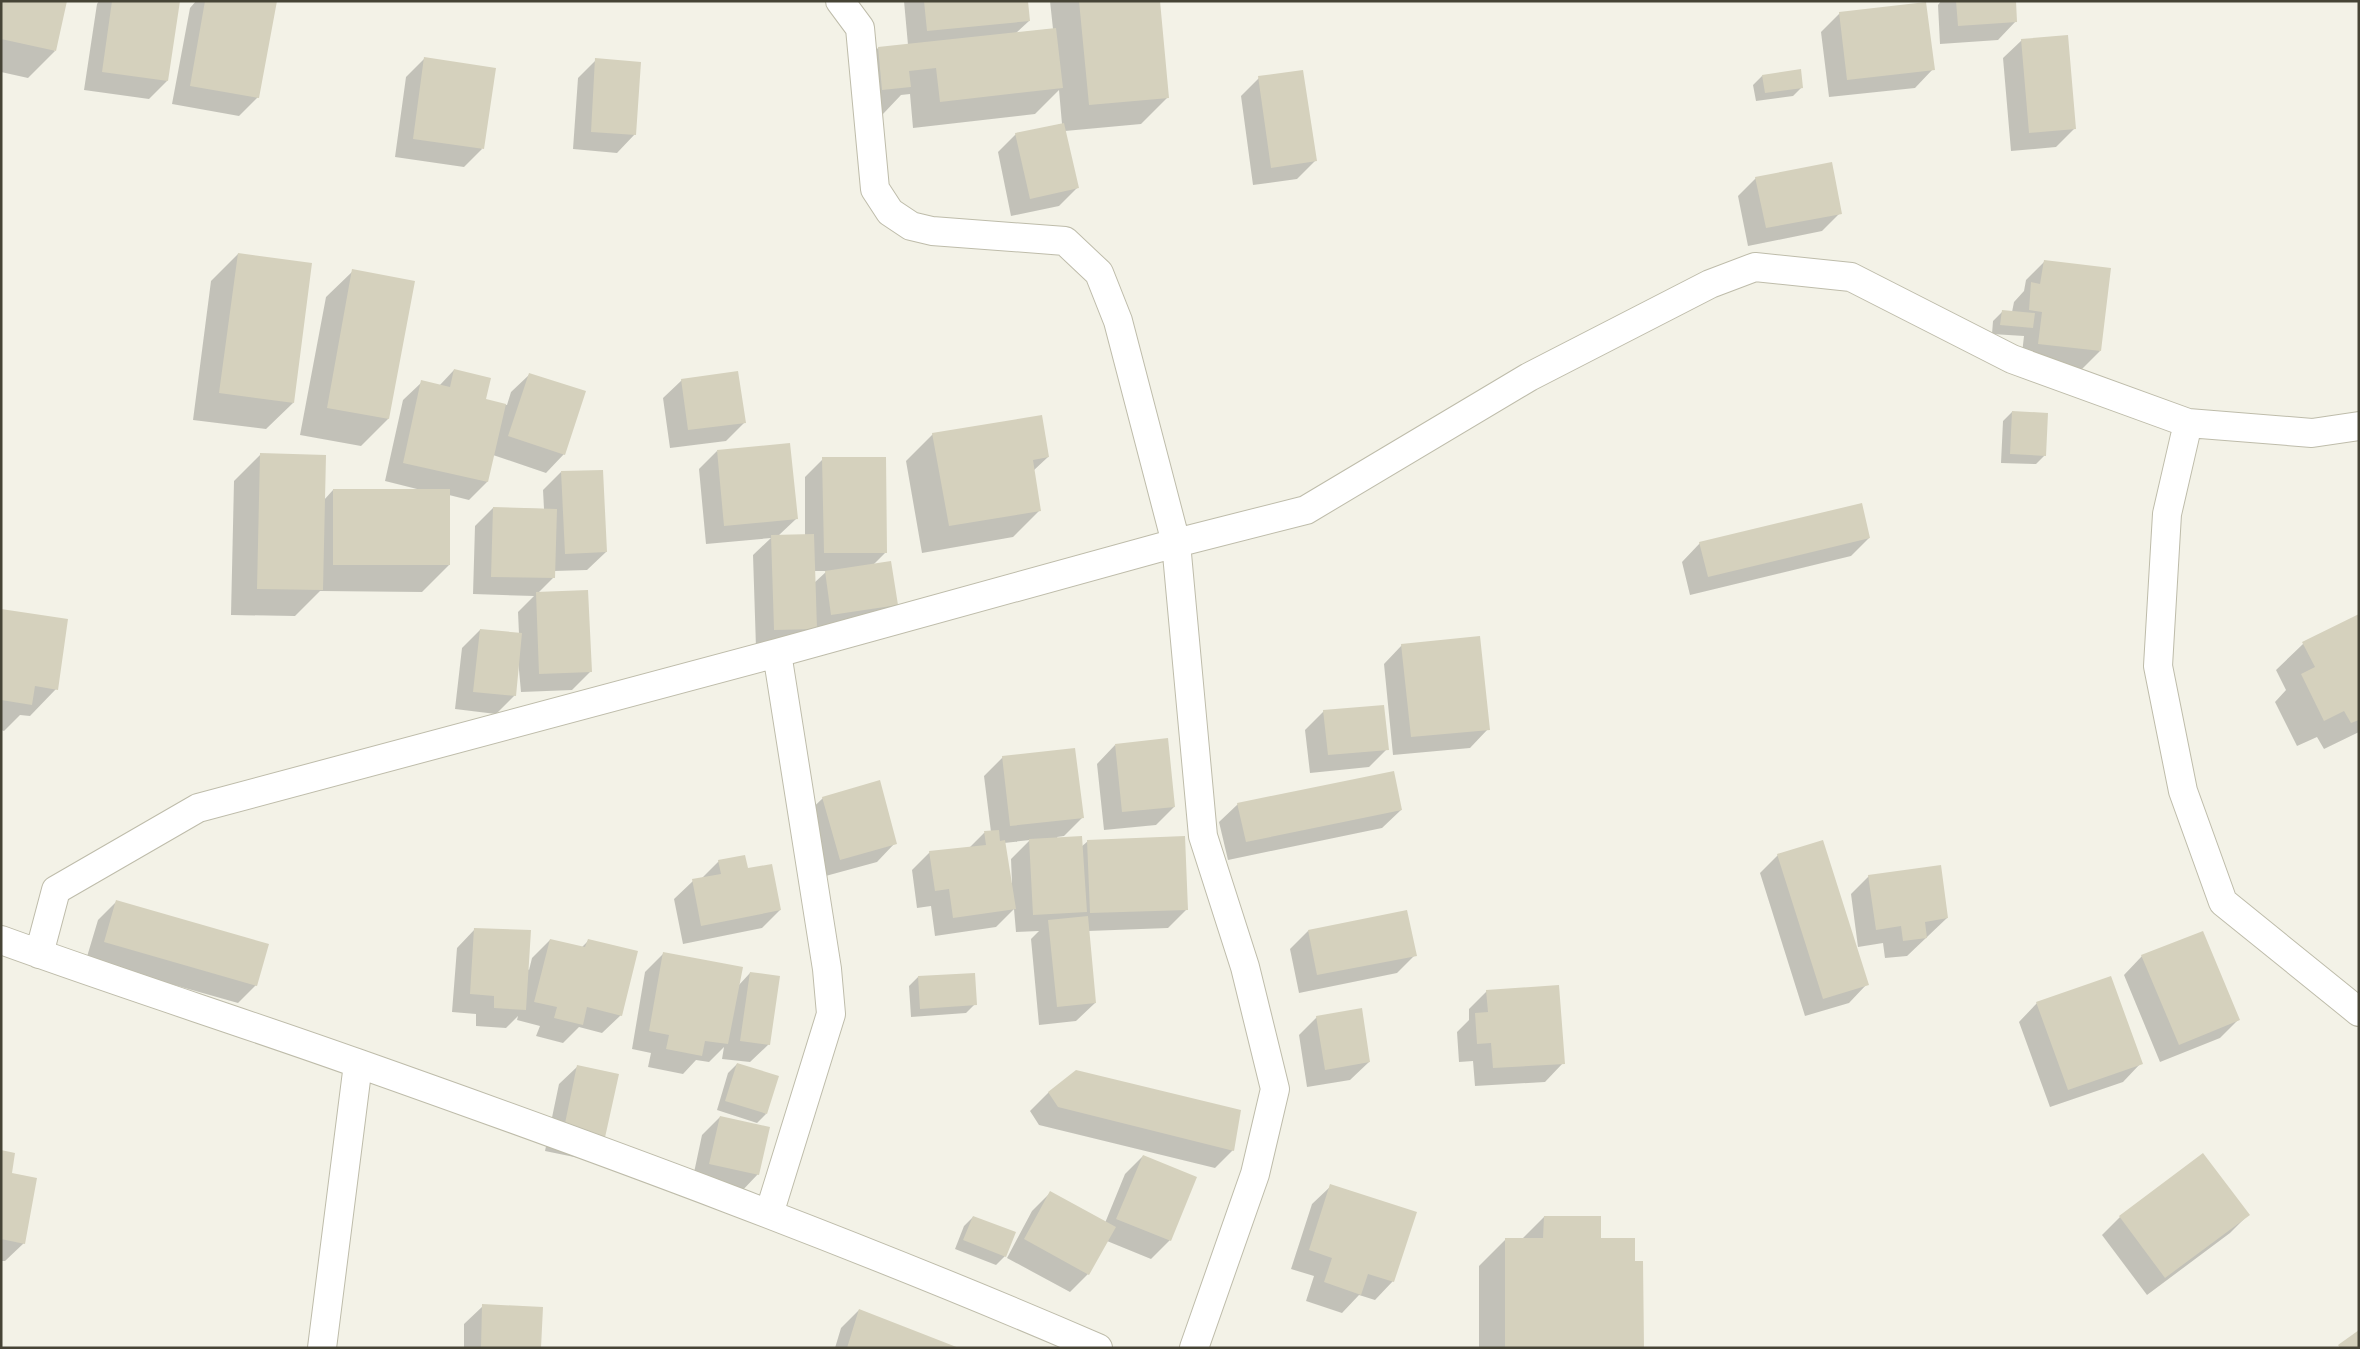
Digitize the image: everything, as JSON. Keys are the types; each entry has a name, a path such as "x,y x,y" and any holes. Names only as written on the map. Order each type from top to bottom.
{"street":[{"path":"840,1 860,28 875,189 890,212 911,226 932,231 1065,242 1099,273 1118,321 1176,542 1202,836 1244,967 1276,1089 1255,1174 1194,1348"},
{"path":"39,954 56,890 198,808 777,653 1176,542 1306,510 1529,377 1710,284 1755,267 1851,277 2012,360 2188,423 2312,433 2359,426"},
{"path":"2188,423 2167,514 2158,666 2183,791 2223,902 2359,1012"},
{"path":"769,1214 831,1014 827,969 777,653"},
{"path":"1,940 358,1064 769,1214 1010,1310 1098,1348"},
{"path":"322,1348 358,1064"}],"building":[{"path":"1,1 67,1 56,51 1,39"},
{"path":"112,1 180,1 168,81 102,72"},
{"path":"205,1 277,1 259,98 190,86"},
{"path":"924,1 1028,1 1030,21 927,31"},
{"path":"1079,1 1160,1 1169,98 1089,105"},
{"path":"1956,1 2016,1 2017,22 1958,26"},
{"path":"1926,2 1935,70 1847,80 1839,12"},
{"path":"1056,28 1063,88 940,102 936,68 909,71 911,87 882,90 878,47"},
{"path":"2068,35 2076,129 2029,133 2021,39"},
{"path":"424,57 496,68 484,149 413,139"},
{"path":"595,58 641,62 636,135 591,132"},
{"path":"1801,69 1803,88 1765,93 1762,75"},
{"path":"1303,70 1317,161 1271,168 1258,76"},
{"path":"1064,123 1079,188 1030,199 1015,133"},
{"path":"1832,162 1842,214 1766,228 1755,177"},
{"path":"238,253 312,263 294,403 219,393"},
{"path":"2044,260 2111,268 2101,351 2038,344 2042,312 2029,310 2031,282 2040,284"},
{"path":"352,269 415,281 389,419 327,408"},
{"path":"2002,310 2035,313 2033,328 2000,325"},
{"path":"454,369 491,378 486,399 506,404 488,482 403,463 421,380 450,387"},
{"path":"738,371 746,423 688,430 681,379"},
{"path":"529,373 586,391 565,455 508,436"},
{"path":"2012,411 2048,413 2046,456 2010,454"},
{"path":"1042,415 1049,457 1033,460 1041,511 949,526 932,433"},
{"path":"790,443 798,519 724,526 717,450"},
{"path":"260,453 326,455 323,590 257,589"},
{"path":"822,457 886,457 887,553 824,553"},
{"path":"603,470 607,552 565,554 561,471"},
{"path":"333,489 450,489 450,565 333,565"},
{"path":"1862,503 1870,538 1708,577 1699,542"},
{"path":"493,507 557,509 555,578 491,577"},
{"path":"814,534 817,629 774,630 771,535"},
{"path":"891,561 898,605 831,615 825,571"},
{"path":"588,590 592,672 539,674 536,592"},
{"path":"1,609 68,619 58,690 35,686 32,705 1,700"},
{"path":"2359,614 2359,720 2351,723 2344,711 2324,721 2301,674 2315,667 2302,642"},
{"path":"480,629 522,633 516,696 473,692"},
{"path":"1480,636 1490,730 1411,737 1401,644"},
{"path":"1384,705 1389,750 1328,755 1323,710"},
{"path":"1168,738 1175,807 1122,812 1115,744"},
{"path":"1075,748 1084,818 1010,826 1002,756"},
{"path":"1394,771 1402,810 1246,842 1237,803"},
{"path":"880,780 897,844 840,860 822,797"},
{"path":"999,830 1000,841 1005,840 1016,909 953,918 949,889 935,891 929,851 986,845 984,831"},
{"path":"1082,836 1087,912 1033,915 1029,839"},
{"path":"1185,836 1188,910 1090,913 1087,840"},
{"path":"1823,840 1869,985 1823,999 1777,854"},
{"path":"745,855 748,868 772,864 781,910 701,926 692,879 721,874 718,860"},
{"path":"1941,865 1948,918 1925,922 1927,938 1903,941 1901,926 1876,930 1868,875"},
{"path":"116,900 269,944 257,986 104,942"},
{"path":"1407,910 1417,956 1317,975 1308,930"},
{"path":"1088,916 1096,1003 1057,1007 1048,920"},
{"path":"474,928 531,930 526,1010 494,1008 494,996 470,994"},
{"path":"2203,931 2240,1020 2179,1045 2141,955"},
{"path":"550,939 585,947 588,939 638,951 622,1016 587,1007 583,1025 554,1018 557,1007 534,1002"},
{"path":"663,952 743,967 728,1044 705,1041 702,1056 666,1049 669,1035 649,1031"},
{"path":"750,972 780,976 770,1045 740,1041"},
{"path":"975,973 977,1005 920,1009 918,976"},
{"path":"2111,976 2143,1064 2068,1090 2036,1002"},
{"path":"1559,985 1565,1064 1493,1068 1491,1043 1477,1044 1475,1013 1488,1012 1486,990"},
{"path":"1362,1008 1370,1062 1325,1070 1316,1016"},
{"path":"737,1063 779,1076 767,1114 725,1101"},
{"path":"577,1065 619,1074 604,1142 563,1133"},
{"path":"1076,1070 1241,1110 1234,1151 1058,1107 1048,1092"},
{"path":"720,1116 770,1127 759,1175 709,1164"},
{"path":"1,1150 15,1153 12,1173 37,1178 25,1244 1,1239"},
{"path":"2203,1153 2250,1215 2165,1278 2119,1216"},
{"path":"1143,1155 1197,1177 1171,1241 1116,1219"},
{"path":"1330,1184 1417,1212 1394,1282 1368,1274 1361,1295 1324,1282 1332,1258 1309,1250"},
{"path":"1050,1191 1116,1227 1089,1275 1024,1239"},
{"path":"973,1216 1016,1232 1006,1257 963,1240"},
{"path":"1544,1216 1601,1216 1601,1238 1635,1238 1635,1261 1643,1261 1644,1348 1505,1348 1505,1238 1543,1238"},
{"path":"482,1304 543,1307 541,1348 481,1348"},
{"path":"859,1309 959,1348 847,1348"},
{"path":"2359,1330 2359,1348 2340,1348 2338,1345"}]}
